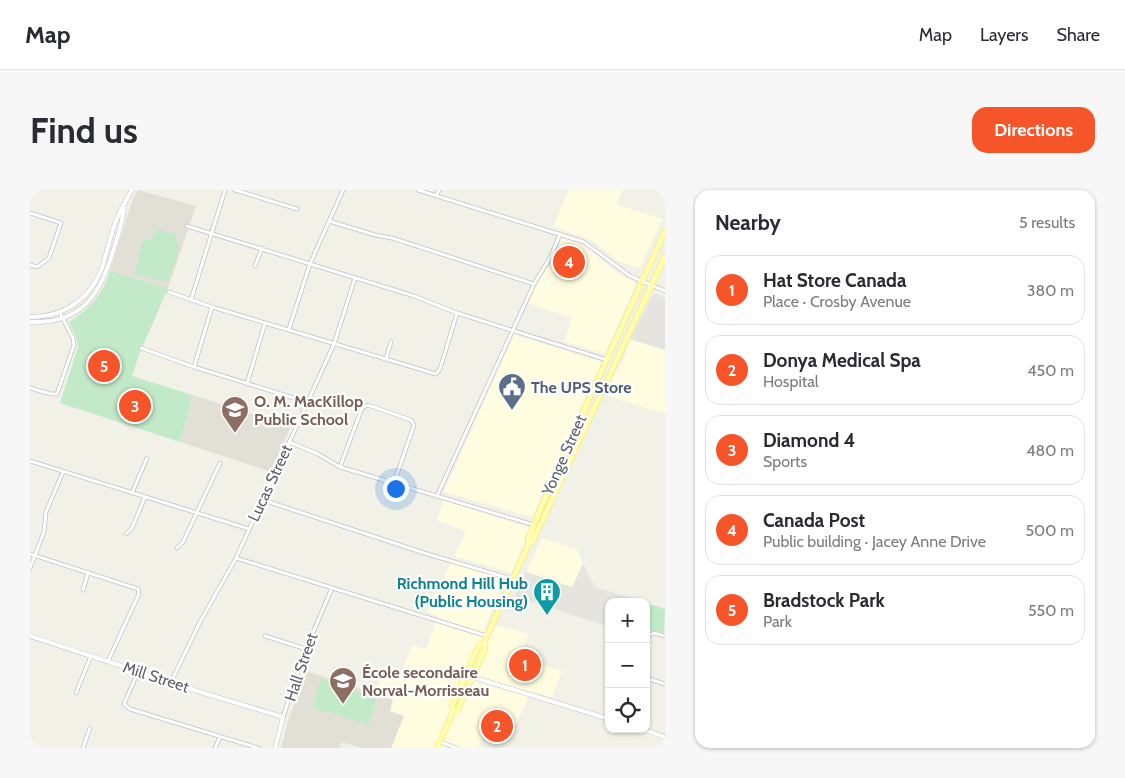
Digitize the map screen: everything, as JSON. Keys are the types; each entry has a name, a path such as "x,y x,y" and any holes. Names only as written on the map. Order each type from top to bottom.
{"main road":[{"name":"Yonge Street","path":"529,543 528,538 558,465 665,231"},
{"name":"Yonge Street","path":"453,712 458,709 485,648 484,643 512,579 529,543 533,541 586,430 665,256"},
{"name":"Yonge Street","path":"438,748 453,712 452,706 479,645 484,643"}],"street":[{"path":"30,317 60,313 72,306 90,290 98,277 119,214 131,190"},
{"path":"191,300 225,190"},
{"path":"235,190 297,209"},
{"path":"289,330 310,264 343,190"},
{"path":"418,190 560,234 590,246 618,268 642,282 665,291"},
{"path":"436,196 438,190"},
{"path":"30,322 64,318 82,308 99,290 110,262 125,205"},
{"path":"30,213 61,223 49,258 37,266 30,265"},
{"path":"329,221 375,235 392,238 534,284"},
{"path":"187,226 414,296 457,313 607,360"},
{"path":"437,496 534,284 551,256 560,234"},
{"path":"255,266 262,248"},
{"name":"Lucas Street","path":"171,682 200,622 236,558 263,500 334,344 355,278"},
{"path":"169,292 264,323 436,374 440,369 457,313"},
{"path":"194,367 212,307"},
{"path":"30,388 50,394 57,394 74,345 73,338 60,313"},
{"path":"247,384 264,323"},
{"path":"386,359 391,342"},
{"path":"141,348 194,367 307,402"},
{"path":"340,467 362,408 368,405 411,420 414,425 394,483"},
{"path":"289,442 318,454 340,467 540,526"},
{"path":"132,493 147,458"},
{"path":"30,462 249,530"},
{"path":"177,548 184,542 220,463"},
{"path":"30,568 44,532 46,512 63,472"},
{"path":"126,534 132,528 145,498"},
{"path":"263,500 424,553 512,579"},
{"path":"30,554 138,589 139,594 108,661"},
{"path":"236,558 487,636"},
{"path":"83,590 88,573"},
{"name":"Hall Street","path":"275,748 283,717 306,649 332,588"},
{"path":"650,635 654,633 665,636"},
{"name":"Mill Street","path":"30,636 283,717"},
{"path":"265,636 306,649"},
{"path":"76,693 91,655"},
{"path":"138,672 124,704 130,709 258,748"},
{"path":"466,675 605,718"},
{"path":"650,679 665,684"},
{"path":"83,748 90,728"},
{"path":"650,732 665,737"},
{"path":"215,748 220,737"},
{"path":"440,742 457,748"}],"shaded area":[{"path":"138,190 196,206 168,288 110,271 133,198"},
{"path":"569,190 622,190 617,205 663,219 639,268 618,261 593,241 553,226"},
{"path":"562,238 582,244 636,285 605,354 564,341 572,318 527,303 538,281 553,260"},
{"path":"654,293 665,298 665,350 630,339"},
{"path":"514,335 602,362 532,517 444,492"},
{"path":"630,339 665,350 665,414 605,395 621,362 623,362"},
{"name":"O. M. MacKillop Public School","path":"189,394 291,426 271,472 180,442 191,403"},
{"path":"443,500 530,528 512,573 454,556 466,531 437,520"},
{"path":"542,538 577,549 583,564 572,587 526,572"},
{"path":"451,563 507,579 483,631 501,626 529,634 520,658 562,671 552,697 531,691 509,740 484,732 478,748 391,748 404,716 390,711 393,700 375,693 384,667 401,673 412,645 426,649 438,616 426,612"},
{"path":"583,564 595,587 631,598 605,598 605,626 515,596 526,572 572,587"},
{"name":"École secondaire Norval-Morrisseau","path":"307,671 393,700 390,711 404,716 391,748 361,748 342,742 340,748 281,748 288,720"}],"green space":[{"path":"156,229 177,235 175,242 179,243 178,253 168,282 135,274 143,240 152,240"},
{"path":"110,271 168,288 132,376 189,394 191,403 180,442 60,403 78,347 76,337 69,322 94,301 103,288"},
{"path":"650,604 665,609 664,633 650,630"},
{"path":"321,679 377,698 368,725 312,707"}],"place":[{"name":"Canada Post","path":"569,262"},
{"name":"Bradstock Park","path":"104,366"},
{"name":"Diamond 4","path":"135,406"},
{"name":"The UPS Store","path":"512,411"},
{"name":"O. M. MacKillop Public School","path":"235,434"},
{"name":"Richmond Hill Hub (Public Housing)","path":"547,616"},
{"name":"Hat Store Canada","path":"525,665"},
{"name":"École secondaire Norval-Morrisseau","path":"343,705"},
{"name":"Donya Medical Spa","path":"497,726"}]}
